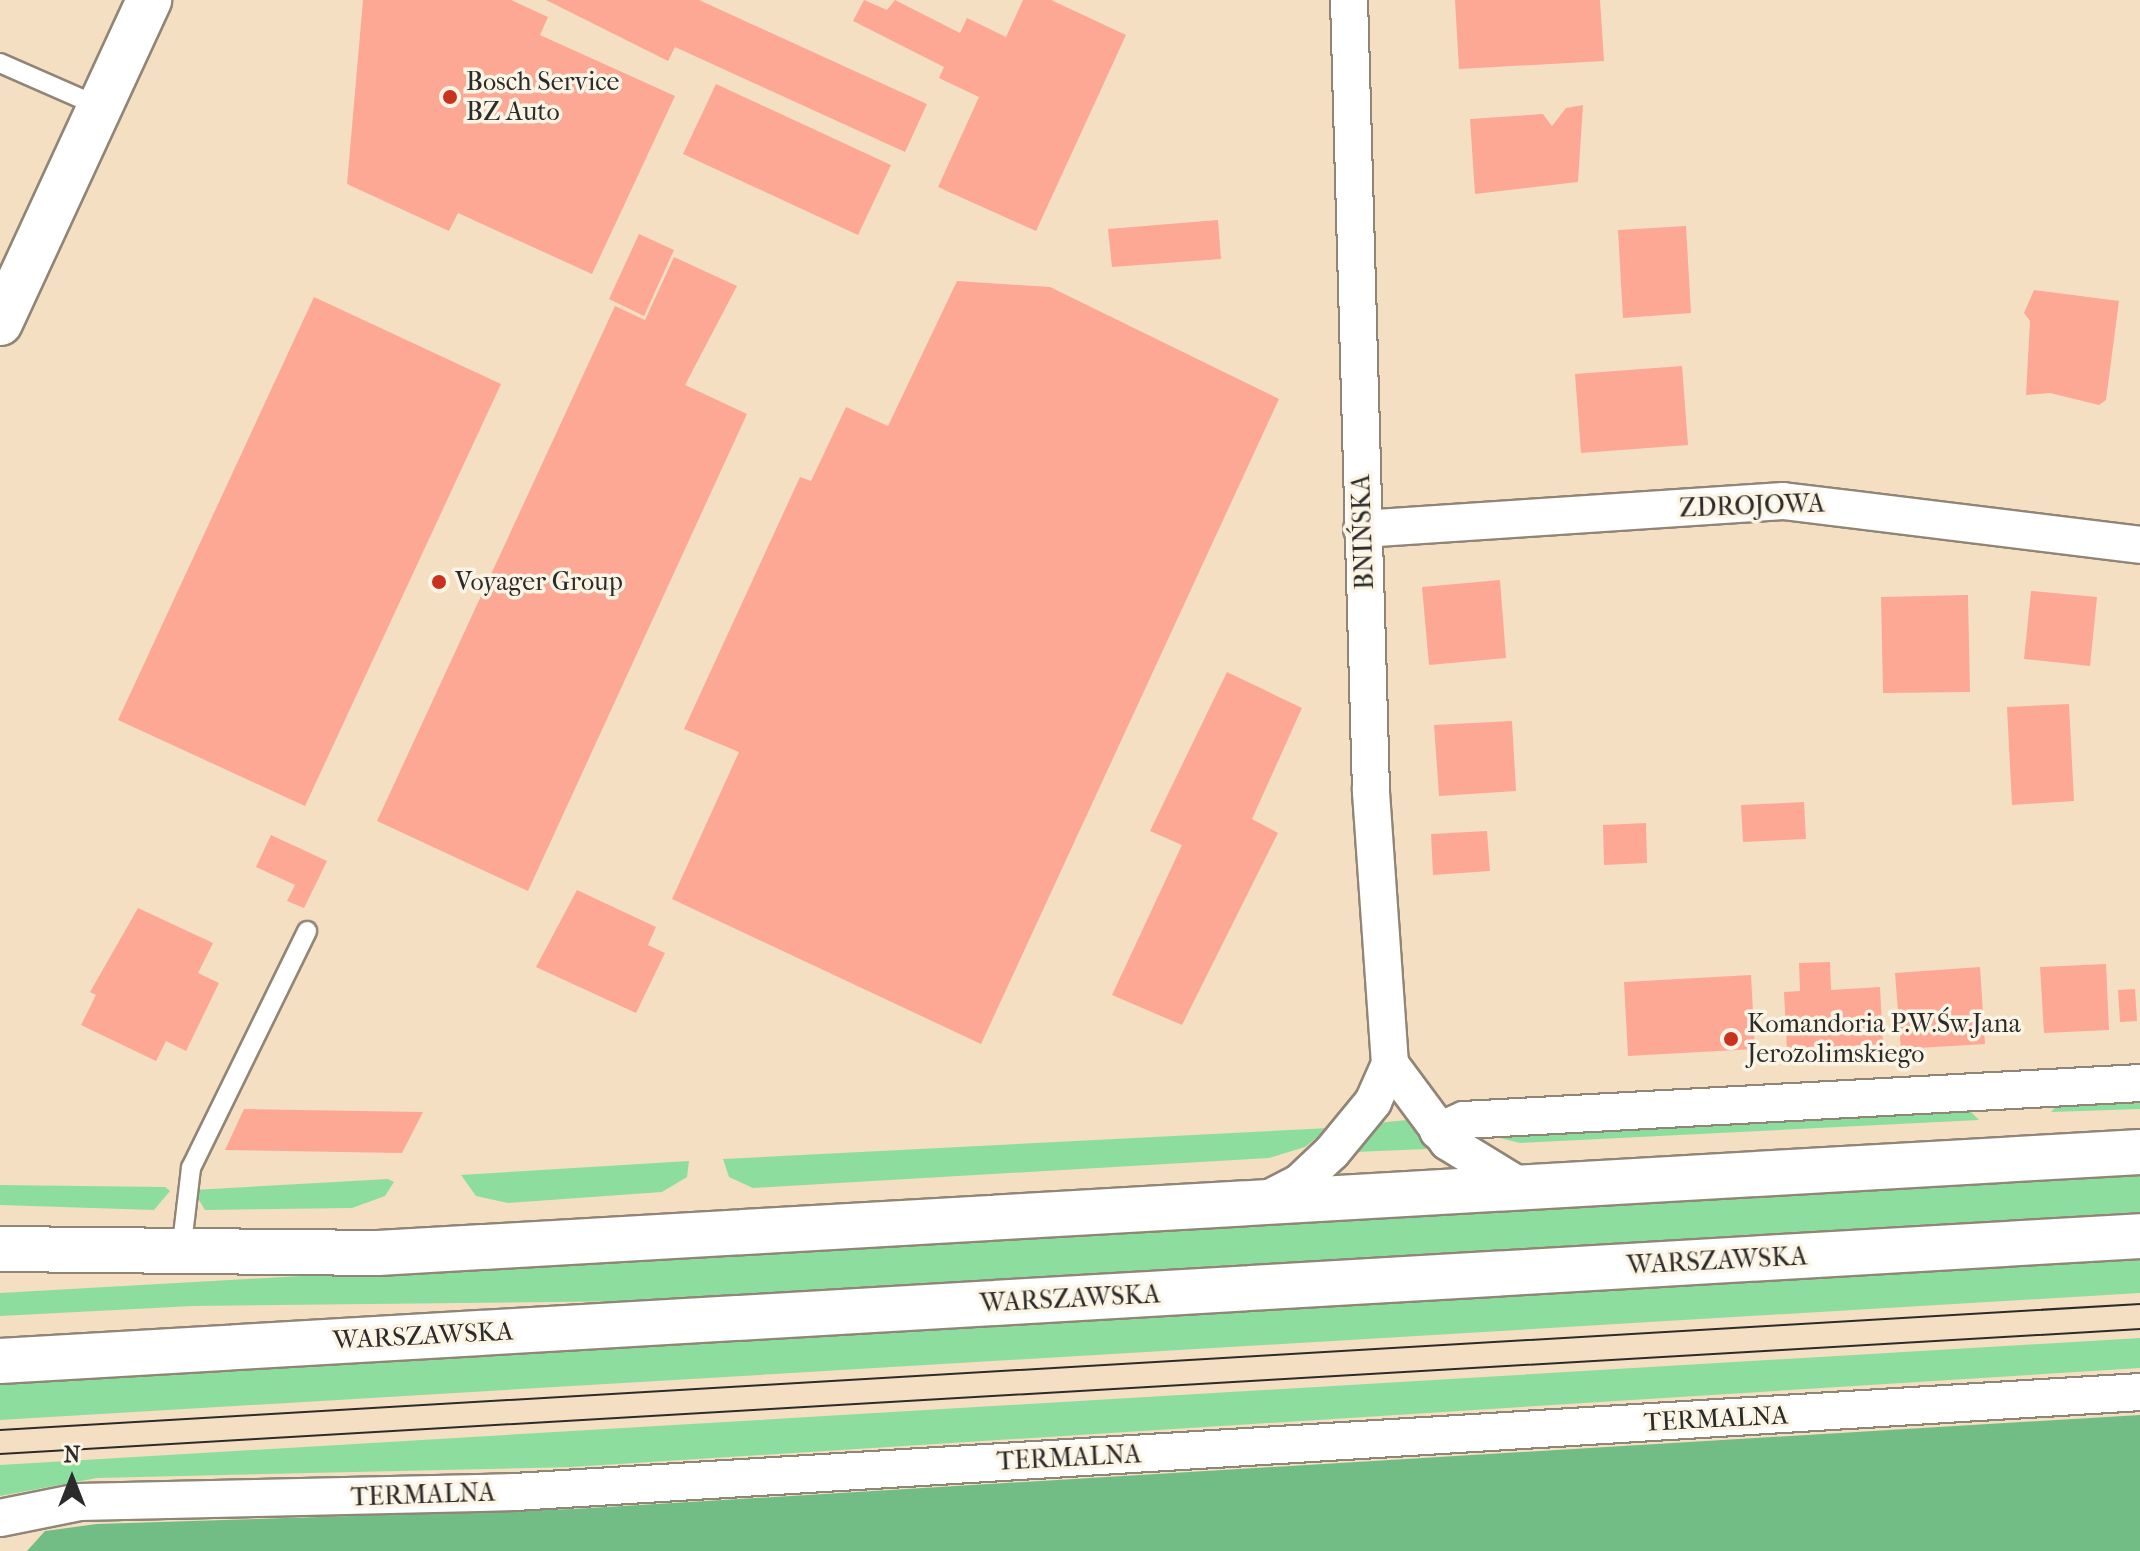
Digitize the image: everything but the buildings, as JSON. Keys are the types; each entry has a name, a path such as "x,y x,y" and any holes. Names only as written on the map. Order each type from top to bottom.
{"main road":[{"path":"0,323 149,0"},
{"path":"0,1249 181,1254 394,1252 2140,1152"},
{"name":"WARSZAWSKA","path":"0,1361 2140,1236"}],"street":[{"name":"BNIŃSKA","path":"1254,1205 1290,1189 1323,1161 1373,1102 1390,1064 1362,529 1349,0"},
{"name":"ZDROJOWA","path":"1362,529 1783,501 2140,545"},
{"path":"1390,1064 1438,1131 1475,1165 1526,1189"},
{"path":"1438,1131 1464,1120 2140,1083"},
{"name":"TERMALNA","path":"0,1518 79,1502 515,1492 2140,1392"}],"lane":[{"path":"0,63 100,107"},
{"path":"181,1254 191,1168 307,931"}],"green space":[{"path":"2140,1094 2140,1109 2051,1112 2057,1105"},
{"path":"1964,1105 1979,1120 1520,1143 1476,1132"},
{"path":"1407,1120 1427,1149 1355,1152 1377,1123"},
{"path":"1329,1128 1305,1147 1269,1158 753,1188 729,1177 723,1159"},
{"path":"689,1161 687,1177 662,1192 508,1203 476,1196 461,1175"},
{"path":"2140,1172 2140,1212 636,1301 193,1306 0,1316 0,1293"},
{"path":"388,1179 394,1182 385,1196 352,1208 205,1210 193,1190"},
{"path":"0,1185 165,1187 170,1191 154,1210 0,1205"},
{"path":"2140,1256 2140,1293 0,1420 0,1381"},
{"path":"2140,1338 2140,1368 571,1467 97,1478 0,1496 0,1465"},
{"path":"2140,1415 2140,1551 27,1551 45,1531 97,1524 573,1509"}],"tram line":[{"path":"0,1430 2140,1304"},
{"path":"0,1454 2140,1329"}],"place":[{"name":"Bosch Service BZ Auto","path":"450,97"},
{"name":"Voyager Group","path":"439,582"},
{"name":"Komandoria P.W.Św.Jana Jerozolimskiego","path":"1731,1039"}]}
